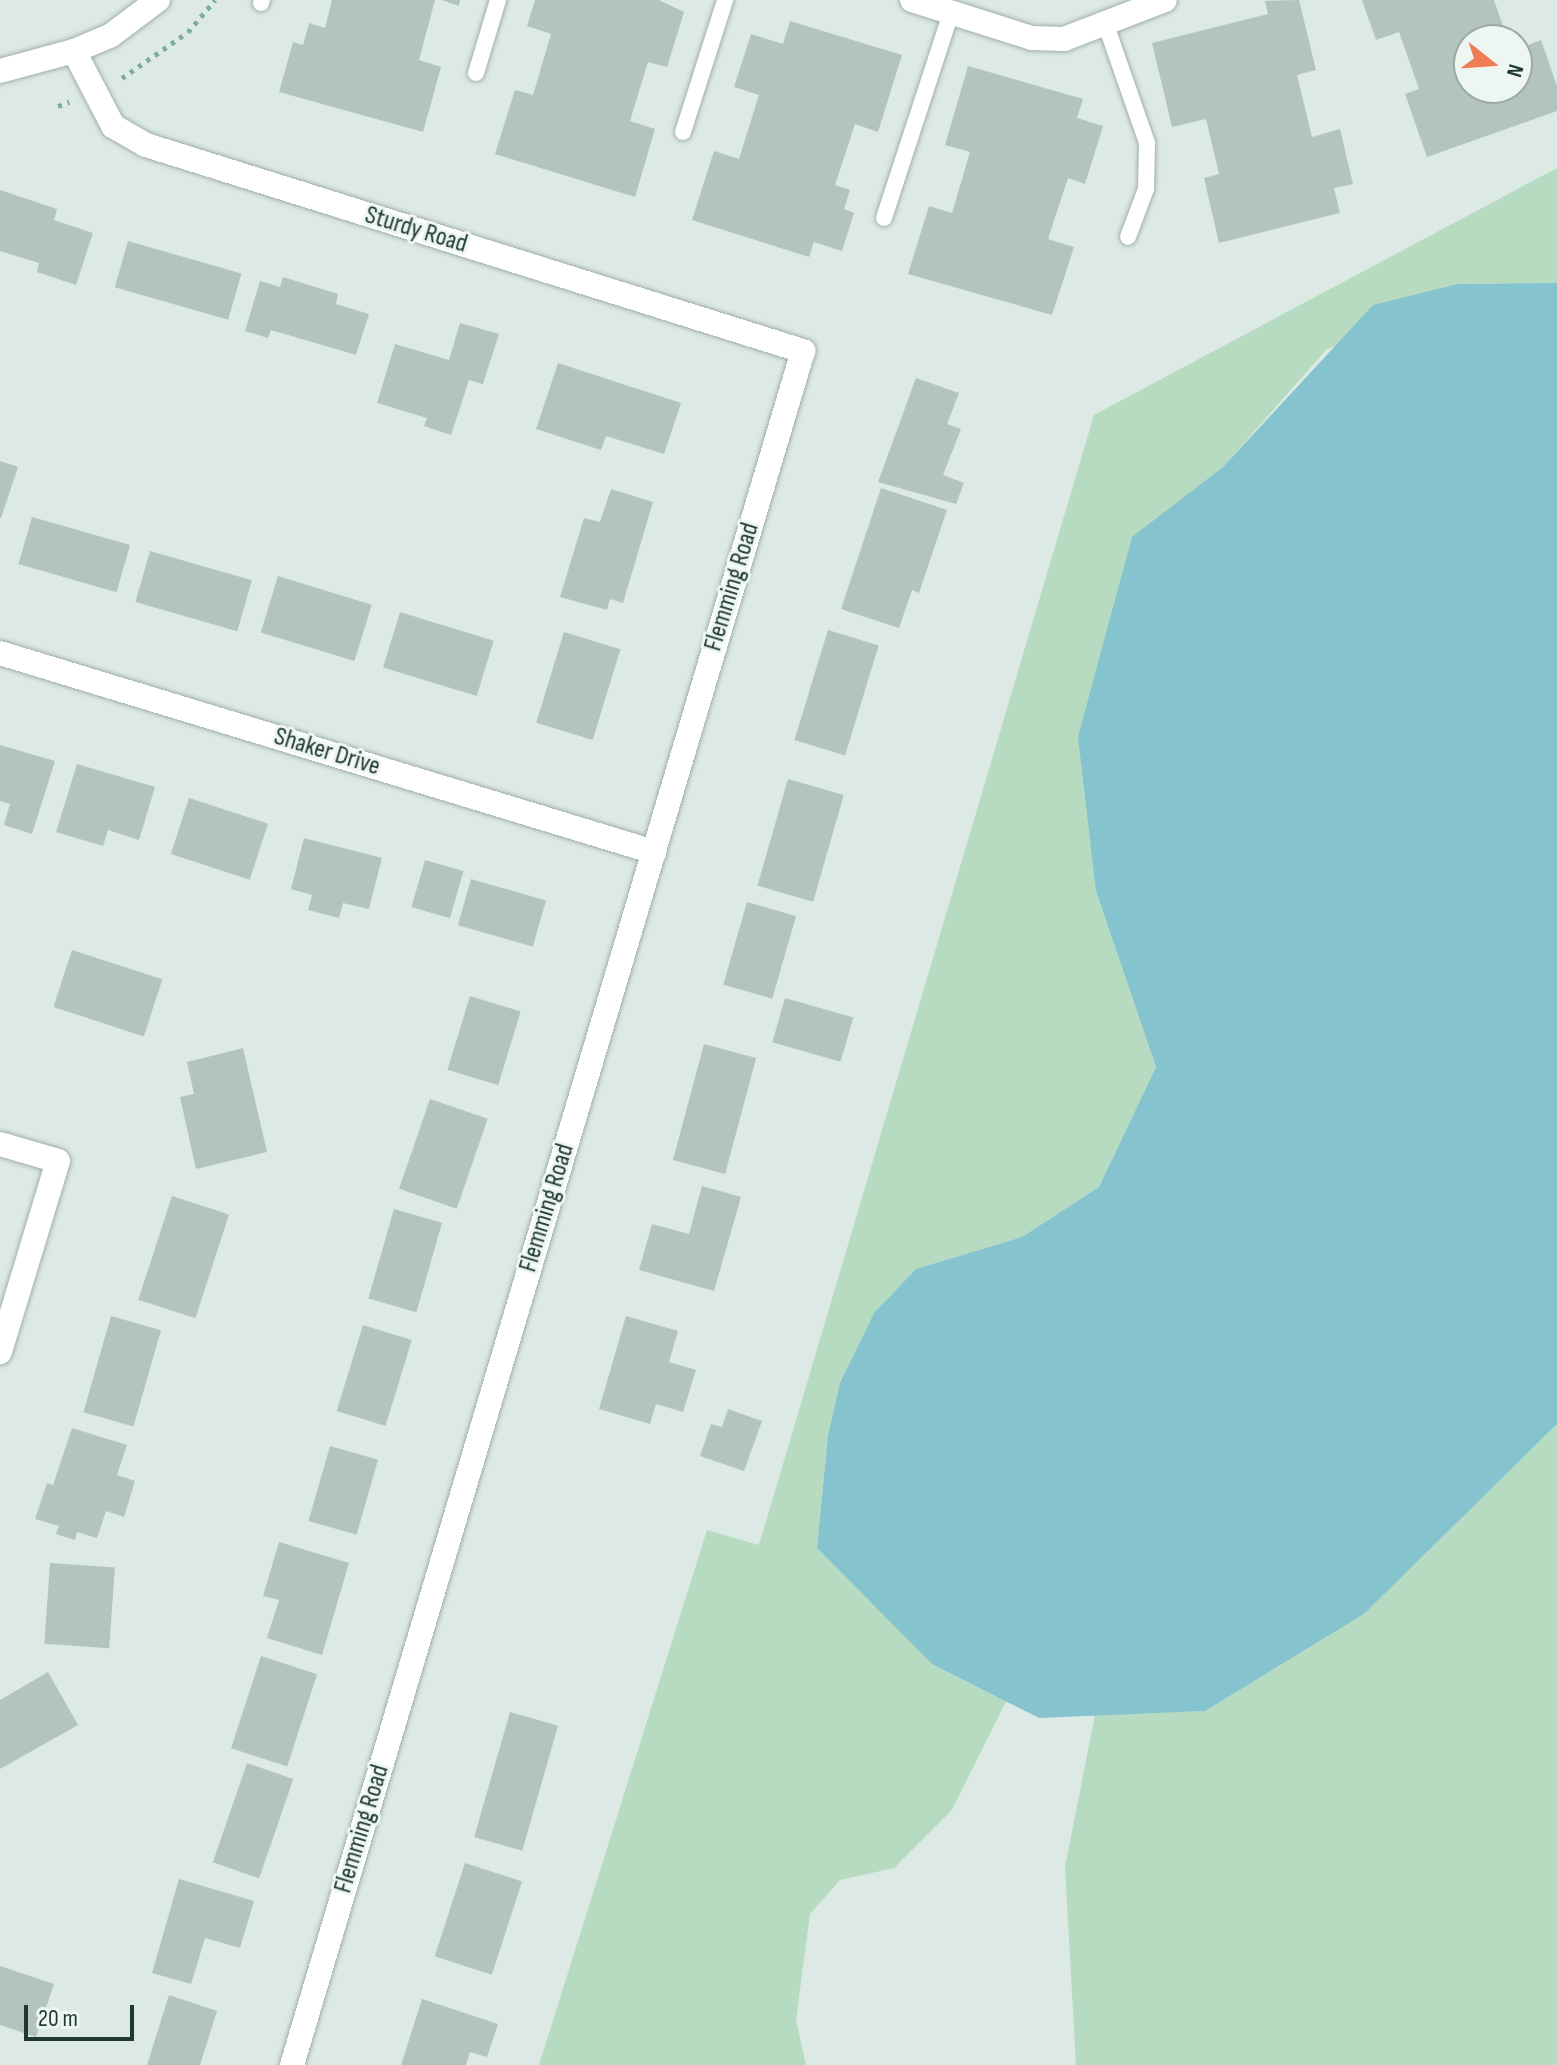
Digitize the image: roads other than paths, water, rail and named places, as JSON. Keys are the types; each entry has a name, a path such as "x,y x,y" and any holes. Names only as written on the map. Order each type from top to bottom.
{"street":[{"path":"0,71 74,51 110,36 158,0"},
{"path":"912,0 1032,38 1064,39 1165,0"},
{"name":"Sturdy Road","path":"74,51 91,91 113,126 146,145 803,351"},
{"name":"Flemming Road","path":"292,2065 803,351"},
{"name":"Shaker Drive","path":"0,653 654,852"},
{"path":"0,1144 58,1161 0,1352"}],"lane":[{"path":"476,73 498,0"},
{"path":"683,132 725,0"},
{"path":"884,218 951,13"},
{"path":"1106,25 1147,143 1146,189 1128,237"}],"water":[{"path":"1557,283 1557,1424 1364,1614 1205,1711 1039,1718 932,1664 817,1548 828,1435 840,1383 874,1313 916,1269 1022,1237 1099,1187 1156,1067 1096,891 1078,737 1132,537 1223,467 1373,305 1458,284"}]}
